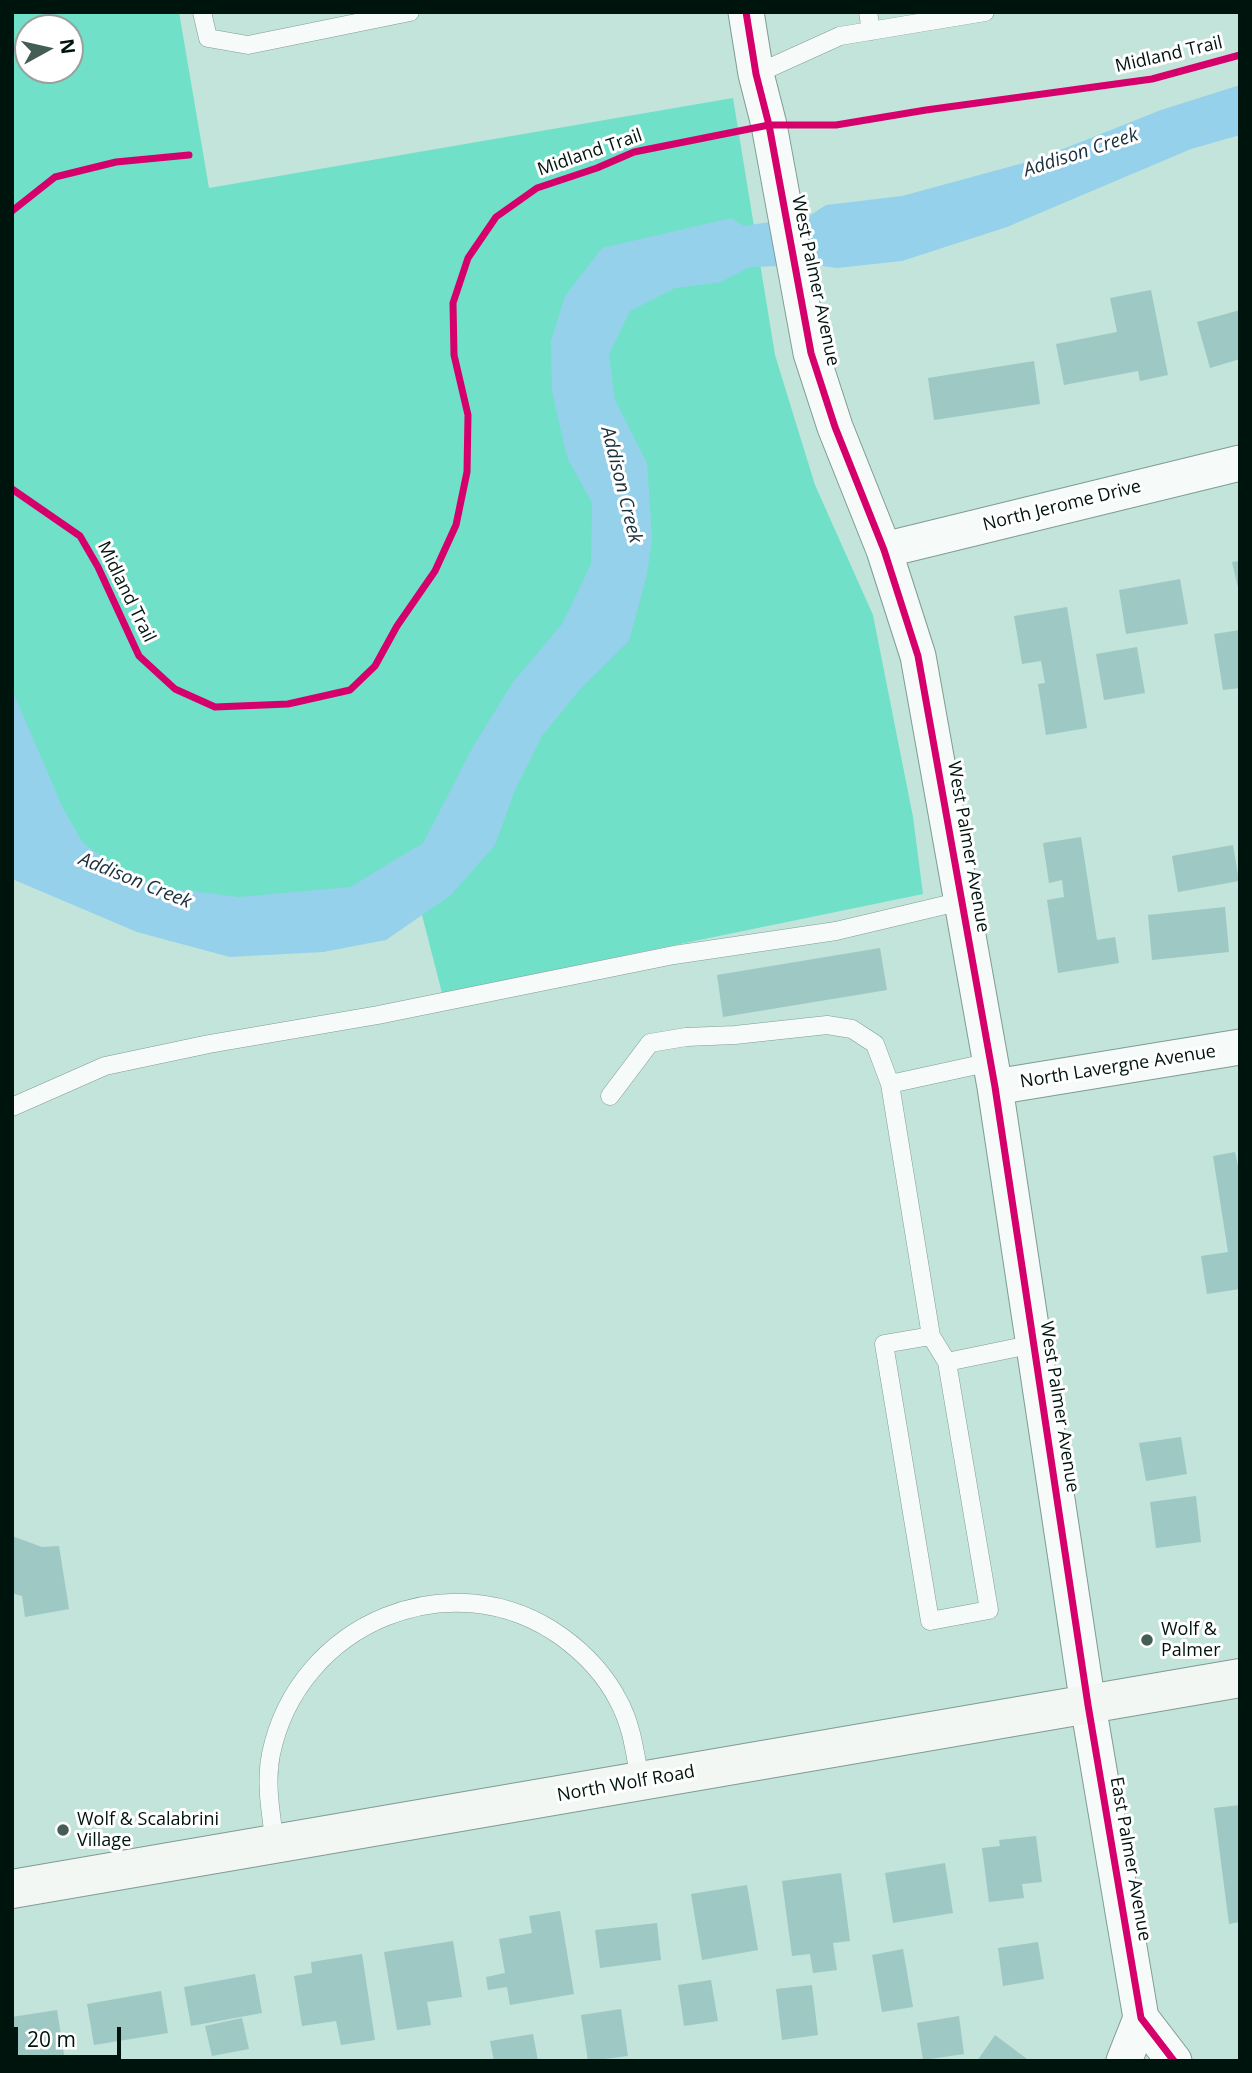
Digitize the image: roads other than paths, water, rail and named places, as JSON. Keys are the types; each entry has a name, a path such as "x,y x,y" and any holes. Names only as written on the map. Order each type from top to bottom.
{"main road":[{"name":"North Wolf Road","path":"12,1889 1240,1678"}],"street":[{"name":"West Palmer Avenue","path":"746,12 811,353 835,427 884,550 918,656 993,1075 1088,1704"},
{"name":"North Jerome Drive","path":"884,550 1240,463"},
{"name":"North Lavergne Avenue","path":"993,1075 1240,1047"},
{"name":"East Palmer Avenue","path":"1088,1704 1141,2018"},
{"path":"1124,2061 1141,2018"},
{"path":"1141,2018 1174,2061"}],"lane":[{"path":"202,12 208,38 248,45 410,12"},
{"path":"868,12 871,31"},
{"path":"756,75 840,36 985,12"},
{"path":"12,1107 105,1066 209,1044 405,1010 674,955 836,931 962,901"},
{"path":"610,1096 650,1043 686,1037 735,1035 827,1025 852,1029 875,1045 890,1084 931,1336 947,1362 989,1610 930,1621 884,1344 931,1336"},
{"path":"890,1084 993,1075"},
{"path":"947,1362 1034,1345"},
{"path":"275,1844 267,1787 271,1755 280,1723 293,1694 313,1667 336,1645 363,1626 393,1613 424,1605 457,1602 489,1606 531,1619 577,1648 599,1671 618,1698 631,1728 640,1781"}],"water":[{"name":"Addison Creek","path":"1240,85 1240,135 1191,149 1007,227 902,261 837,268 815,265 750,267 721,282 675,288 630,311 609,354 615,400 647,463 652,537 647,574 629,641 581,688 542,736 515,790 495,845 451,895 386,940 323,952 230,957 137,932 12,879 12,690 63,808 83,843 119,869 160,887 239,897 350,887 423,843 474,745 513,682 562,624 591,564 592,503 567,457 552,391 551,341 565,296 602,248 731,218 744,226 809,216 826,205 902,196 1038,159 1161,110"}],"place":[{"name":"Wolf & Palmer","path":"1147,1640"},
{"name":"Wolf & Scalabrini Village","path":"63,1830"}]}
